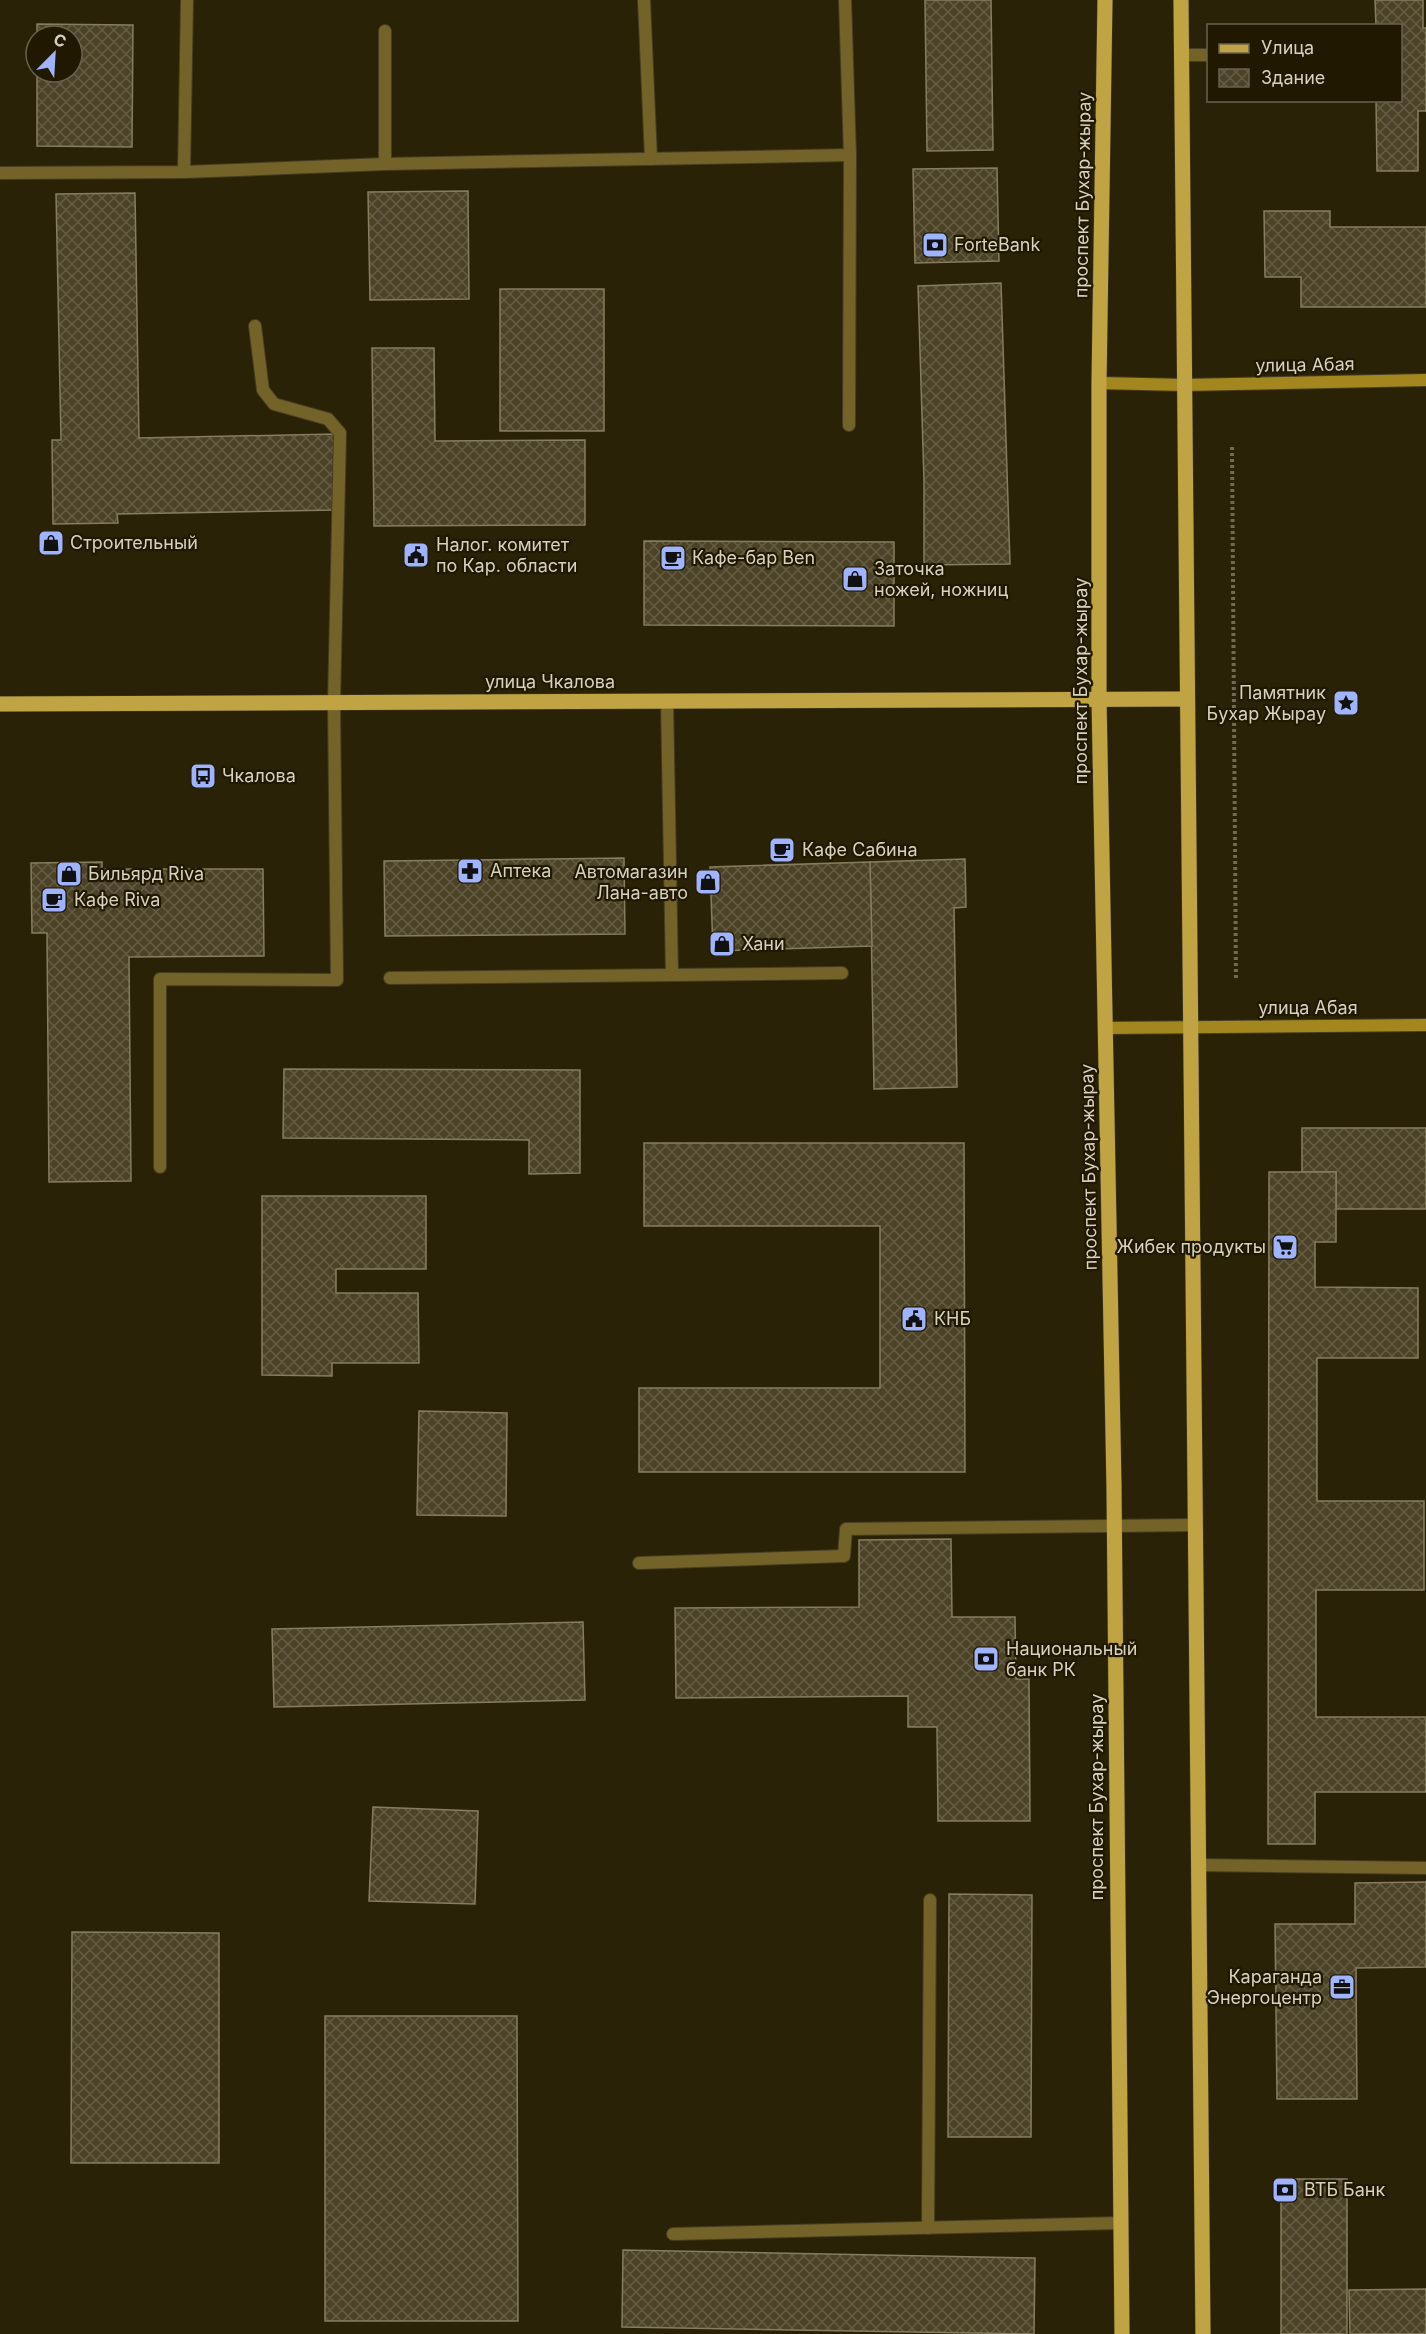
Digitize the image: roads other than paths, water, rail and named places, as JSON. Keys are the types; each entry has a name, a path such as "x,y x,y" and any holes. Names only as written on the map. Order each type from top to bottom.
{"main road":[{"name":"проспект Бухар-жырау","path":"1106,0 1099,384 1099,699 1115,1526 1122,2334"},
{"path":"1181,0 1203,2334"},
{"name":"улица Абая","path":"1099,384 1184,385 1426,380"},
{"name":"улица Чкалова","path":"0,704 1187,699"},
{"name":"улица Абая","path":"1105,1028 1426,1025"}],"lane":[{"path":"184,172 187,0"},
{"path":"644,0 651,159"},
{"path":"845,0 849,155 849,425"},
{"path":"385,31 385,164"},
{"path":"1181,55 1207,55"},
{"path":"0,173 184,172 385,164 849,155"},
{"path":"160,1167 160,979 337,980 334,703 340,433 328,419 274,404 263,390 255,326"},
{"path":"668,700 672,975"},
{"path":"390,978 842,973"},
{"path":"639,1563 844,1556 846,1529 1195,1526"},
{"path":"1198,1865 1426,1868"},
{"path":"928,2228 930,1900"},
{"path":"674,2234 1121,2223"}],"place":[{"name":"ForteBank","path":"935,245"},
{"name":"Строительный","path":"51,543"},
{"name":"Налог. комитет по Кар. области","path":"416,555"},
{"name":"Кафе-бар Ben","path":"673,558"},
{"name":"Заточка ножей, ножниц","path":"855,579"},
{"name":"Памятник Бухар Жырау","path":"1346,703"},
{"name":"Чкалова","path":"203,776"},
{"name":"Кафе Сабина","path":"782,850"},
{"name":"Аптека","path":"470,871"},
{"name":"Бильярд Riva","path":"69,874"},
{"name":"Автомагазин Лана-авто","path":"708,882"},
{"name":"Кафе Riva","path":"54,900"},
{"name":"Хани","path":"722,944"},
{"name":"Жибек продукты","path":"1285,1247"},
{"name":"КНБ","path":"914,1319"},
{"name":"Национальный банк РК","path":"986,1659"},
{"name":"Караганда Энергоцентр","path":"1342,1987"},
{"name":"ВТБ Банк","path":"1285,2190"}]}
